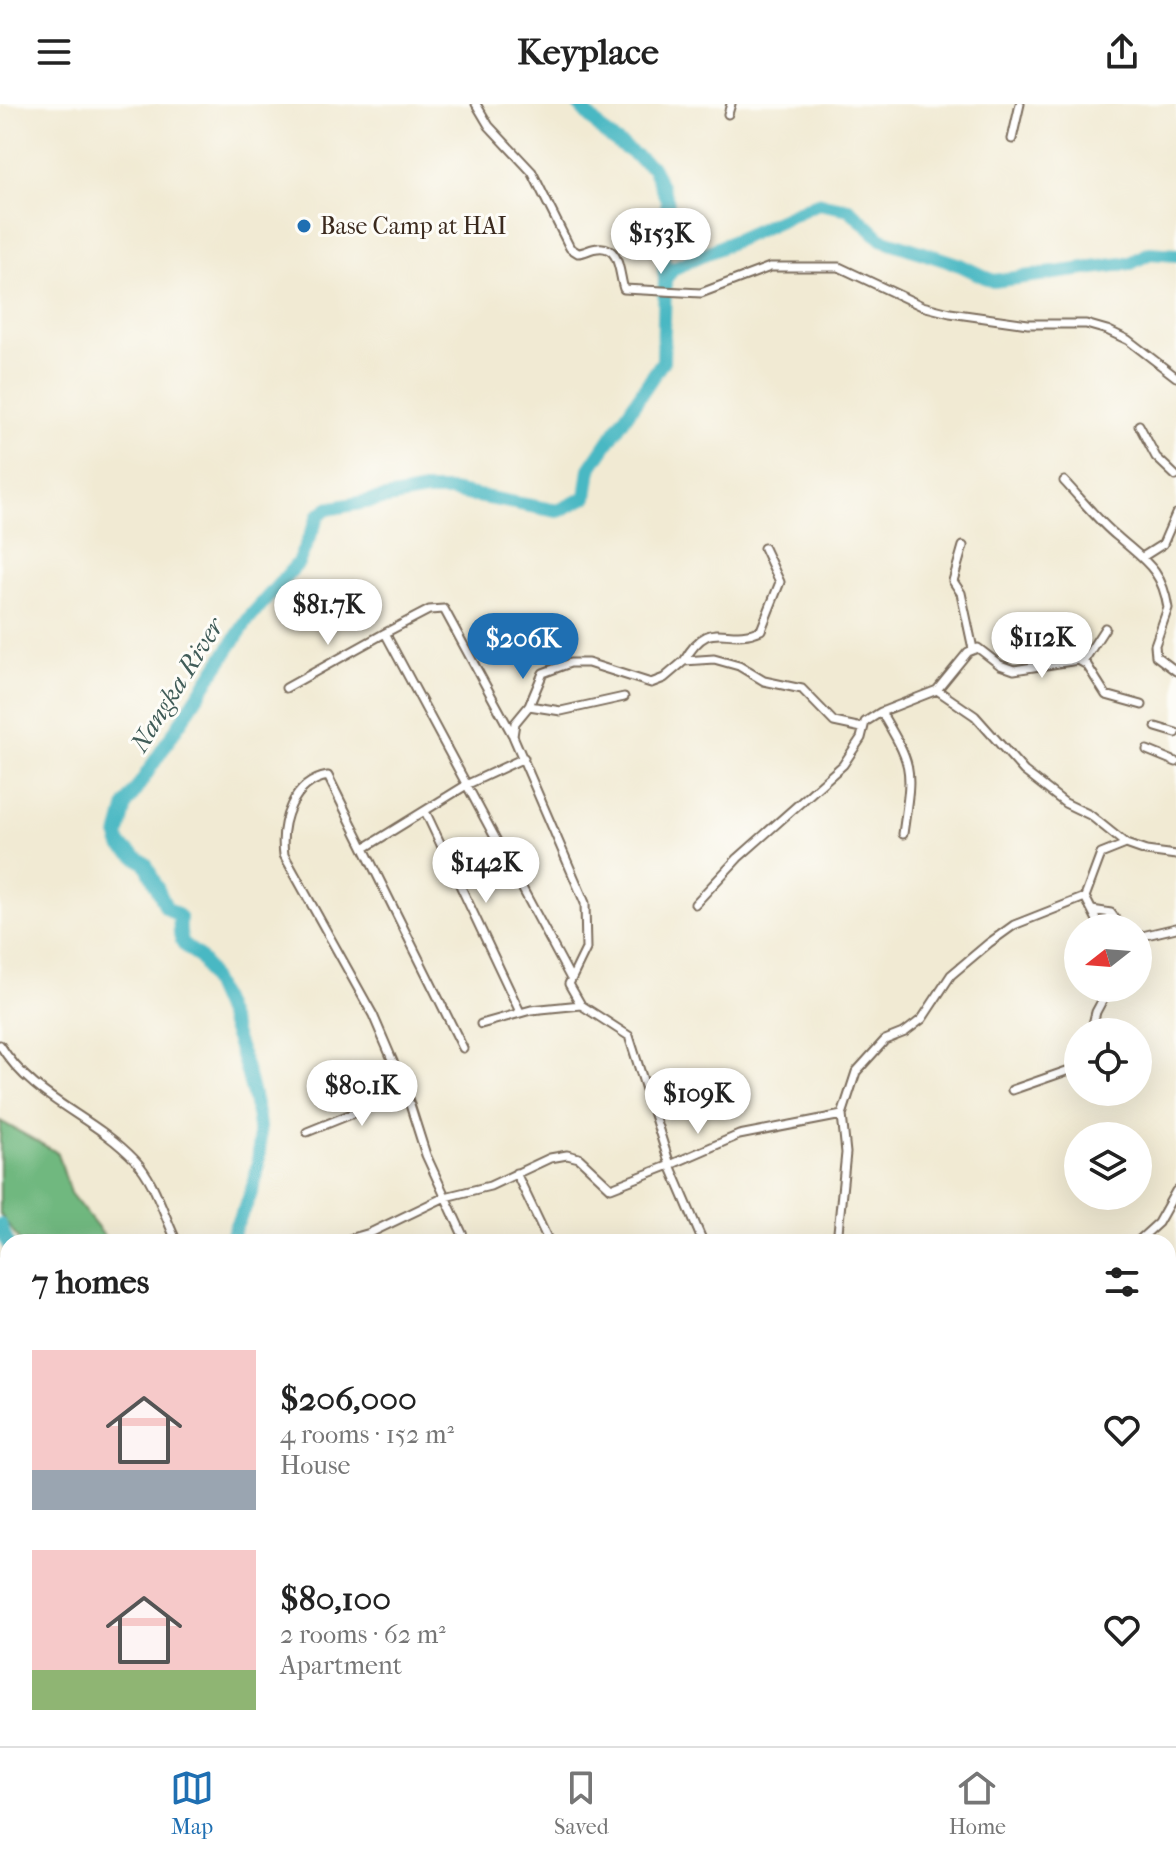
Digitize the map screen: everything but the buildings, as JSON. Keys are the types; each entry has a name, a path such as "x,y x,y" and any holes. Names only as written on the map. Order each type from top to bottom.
{"street":[{"path":"476,104 489,126 532,172 570,248 578,253 598,248 610,251 619,263 622,288 701,293 744,274 770,267 839,267 922,306 950,313 1028,324 1086,324 1107,330 1128,340 1176,377"},
{"path":"728,114 731,104"},
{"path":"1012,139 1020,104"},
{"path":"1139,425 1156,457 1176,476"},
{"path":"1064,481 1117,537 1144,556 1166,595 1168,608 1155,645 1156,656 1176,671"},
{"path":"1144,556 1172,536 1176,514"},
{"path":"963,546 953,581 961,593 973,649"},
{"path":"513,736 515,723 529,706 543,673 570,663 588,663 651,683 684,661 695,643 712,632 761,630 780,582 764,548"},
{"path":"286,688 429,610 444,609 524,758 585,903 586,949 569,984 581,1005 629,1036 670,1165 700,1234"},
{"path":"1083,662 1105,628"},
{"path":"385,633 570,977"},
{"path":"973,649 984,650 1000,665 1014,670 1063,660 1083,662 1106,695 1142,705"},
{"path":"695,904 738,858 843,765 861,738 862,728 881,712 937,690 973,649"},
{"path":"684,661 714,659 739,666 764,681 802,689 834,722 862,728"},
{"path":"937,690 975,716 1024,771 1046,789 1090,815 1126,844 1146,851 1176,855"},
{"path":"529,706 561,711 624,697"},
{"path":"881,712 908,756 911,775 903,834"},
{"path":"1156,727 1176,733"},
{"path":"1147,750 1176,762"},
{"path":"366,847 468,784 524,758"},
{"path":"462,1234 426,1155 406,1092 373,1015 284,855 281,832 291,804 313,779 328,776 366,847 463,1048"},
{"path":"425,811 520,1012"},
{"path":"838,1234 846,1153 842,1115 856,1072 885,1040 905,1032 922,1019 951,975 1014,925 1085,897 1101,854 1126,844"},
{"path":"1085,897 1094,914"},
{"path":"1092,910 1112,914"},
{"path":"1152,934 1176,928"},
{"path":"481,1024 520,1012 581,1005"},
{"path":"0,1045 19,1075 82,1116 135,1160 146,1173 173,1234"},
{"path":"1012,1090 1064,1072"},
{"path":"307,1132 406,1092"},
{"path":"367,1234 445,1197 490,1186 567,1155 579,1158 611,1188 739,1135 842,1115"},
{"path":"516,1173 545,1234"},
{"path":"1146,1234 1158,1223 1176,1191"}],"green space":[{"path":"0,1121 58,1153 70,1193 103,1234 14,1234 0,1214"}],"waterway":[{"name":"Nangka River","path":"234,1234 251,1193 258,1162 260,1140 254,1100 237,1042 206,967 183,944 180,917 166,907 146,864 121,846 118,837 126,805 249,618 298,563 319,515 327,509 425,491 451,491 558,511 586,497 590,469 663,361 665,279 661,233 668,202 653,168 604,133 578,104"},
{"path":"665,279 674,268 818,203 849,209 881,239 960,265 993,281 1131,263 1150,253 1176,255"},
{"name":"Nangka River","path":"0,1225 4,1234"},
{"path":"784,1746 825,1746"}],"place":[{"name":"Base Camp at HAI","path":"304,226"}]}
